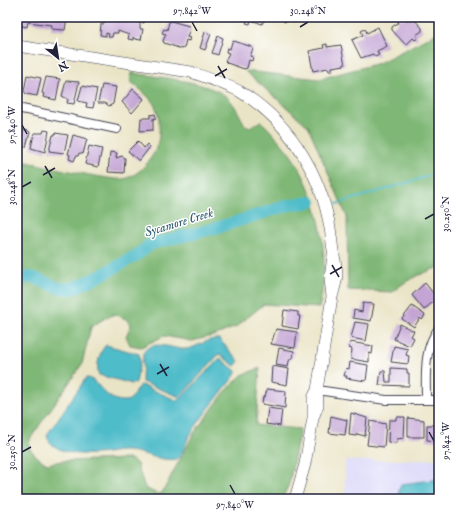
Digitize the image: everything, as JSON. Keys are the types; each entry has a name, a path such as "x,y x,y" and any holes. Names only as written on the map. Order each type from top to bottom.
{"street":[{"path":"17,46 191,72 216,80 248,97 282,127 306,160 324,201 330,226 333,255 331,272 332,297 317,390 313,398 313,418 305,464 295,499"},
{"path":"17,108 117,129"},
{"path":"426,400 426,359 430,343 439,328"},
{"path":"317,390 369,398 439,400"}],"shaded area":[{"path":"439,459 439,499 345,499 345,461"}],"green space":[{"path":"439,32 439,267 409,280 393,292 348,290 347,217 308,126 245,71 319,79 379,63"},
{"path":"132,73 197,84 221,93 229,99 236,108 245,125 250,127 261,121 285,148 298,166 306,182 313,199 322,235 324,272 319,308 264,304 236,327 216,335 192,341 164,336 141,347 130,345 126,336 131,325 128,320 115,314 105,318 91,327 82,364 30,439 29,448 36,456 47,464 62,461 131,459 137,464 145,488 157,494 162,493 194,433 225,392 242,375 260,368 256,425 300,429 289,484 282,499 235,499 226,492 219,499 17,498 17,160 106,178 124,179 137,173 148,163 158,143 159,117 154,104 150,99 130,81"}],"water":[{"path":"219,339 239,361 235,366 219,354 180,397 142,382 143,354 151,346 157,345 186,349 210,340"},
{"path":"106,345 139,354 140,362 136,383 132,384 99,375 99,359"},
{"path":"220,358 236,371 235,375 200,420 188,438 181,455 176,459 170,460 158,458 128,451 98,454 66,452 54,446 49,441 47,435 86,378 94,381 111,398 118,400 125,401 131,399 138,387 141,385 179,400"},
{"path":"439,479 439,499 399,499 399,489 402,484"}],"building":[{"path":"17,17 67,17 65,30 51,29 52,25 28,22 27,27 18,25"},
{"path":"105,17 144,17 144,23 140,22 140,29 143,29 141,40 133,37 133,40 128,39 129,35 118,31 118,33 113,33 112,37 108,37 109,34 106,33 106,36 100,35 101,24 104,24"},
{"path":"242,17 266,17 262,24 251,20 250,24 246,23 248,19"},
{"path":"297,17 301,17 302,20 298,21"},
{"path":"297,17 284,22 283,18"},
{"path":"400,17 402,20 406,17 412,17 422,28 422,31 416,35 418,38 415,40 413,38 407,44 405,44 392,30 392,27 399,22 397,20"},
{"path":"171,21 189,26 190,29 187,37 190,38 189,41 186,40 184,48 182,49 164,43 163,41 166,34 162,33 164,29 167,30 169,22"},
{"path":"378,27 387,46 377,51 379,55 375,57 373,54 361,58 352,40 363,35 361,31 365,29 367,33"},
{"path":"205,32 211,34 205,50 200,48"},
{"path":"218,36 223,38 218,55 212,53"},
{"path":"234,41 252,47 253,49 250,56 253,57 252,61 249,60 247,68 244,69 225,61 229,53 226,52 227,48 230,49 232,42"},
{"path":"327,44 327,47 341,45 345,65 332,67 332,71 329,71 328,68 313,71 309,51 324,48 323,45"},
{"path":"17,72 23,73 19,92 17,92"},
{"path":"27,75 41,78 37,96 26,94 24,91"},
{"path":"46,77 60,79 56,100 43,97 44,94 42,93"},
{"path":"66,81 79,82 74,104 67,103 68,99 62,96"},
{"path":"102,85 116,87 113,104 109,106 105,103 98,103"},
{"path":"82,86 97,89 93,108 86,107 87,103 78,101"},
{"path":"133,89 144,99 132,113 122,102"},
{"path":"155,114 156,118 153,119 153,130 140,131 141,118 150,118 150,115"},
{"path":"17,125 22,126 21,130 30,132 26,147 17,145"},
{"path":"44,130 49,131 45,152 31,148 34,133 43,133"},
{"path":"55,133 68,135 64,153 49,151 53,135 55,135"},
{"path":"73,135 87,139 83,154 79,153 74,161 69,159 70,155 68,154"},
{"path":"138,141 144,148 147,144 150,147 139,161 128,151"},
{"path":"89,146 102,149 98,167 85,164"},
{"path":"110,152 117,153 116,158 122,156 125,158 124,173 108,172"},
{"path":"425,283 437,298 424,310 412,295"},
{"path":"363,303 374,304 371,321 353,318 354,310 362,312"},
{"path":"412,306 425,315 422,320 420,318 414,327 402,319"},
{"path":"284,310 298,312 298,316 300,316 298,329 282,326"},
{"path":"355,322 369,324 366,341 351,338"},
{"path":"400,324 414,331 411,336 414,338 410,346 394,339"},
{"path":"276,329 297,332 295,348 271,344"},
{"path":"350,342 373,346 372,354 369,353 369,362 351,359 352,349 349,348"},
{"path":"394,346 408,349 406,355 409,356 408,364 391,362"},
{"path":"279,348 294,351 293,358 289,361 288,367 276,365"},
{"path":"350,362 368,365 366,381 346,378 347,376 344,376 346,368 349,369"},
{"path":"272,366 289,369 287,385 271,382"},
{"path":"391,368 407,369 407,373 409,373 409,386 379,385 381,371 385,371 386,382 391,382"},
{"path":"267,389 286,391 285,408 262,404 263,397 265,397"},
{"path":"268,408 282,410 280,426 266,424"},
{"path":"351,413 367,418 365,436 357,434 356,436 349,435"},
{"path":"331,416 347,420 345,435 329,433"},
{"path":"396,417 405,417 404,438 397,439 396,443 388,442 389,420 396,420"},
{"path":"408,418 424,420 424,437 408,437"},
{"path":"370,421 386,424 384,447 367,445"},
{"path":"427,425 439,425 438,441 427,440"}],"waterway":[{"name":"Sycamore Creek","path":"337,204 439,173"},
{"name":"Sycamore Creek","path":"17,279 32,277 59,288 71,289 98,277 137,255 151,244 216,228 289,205 311,202"}]}
